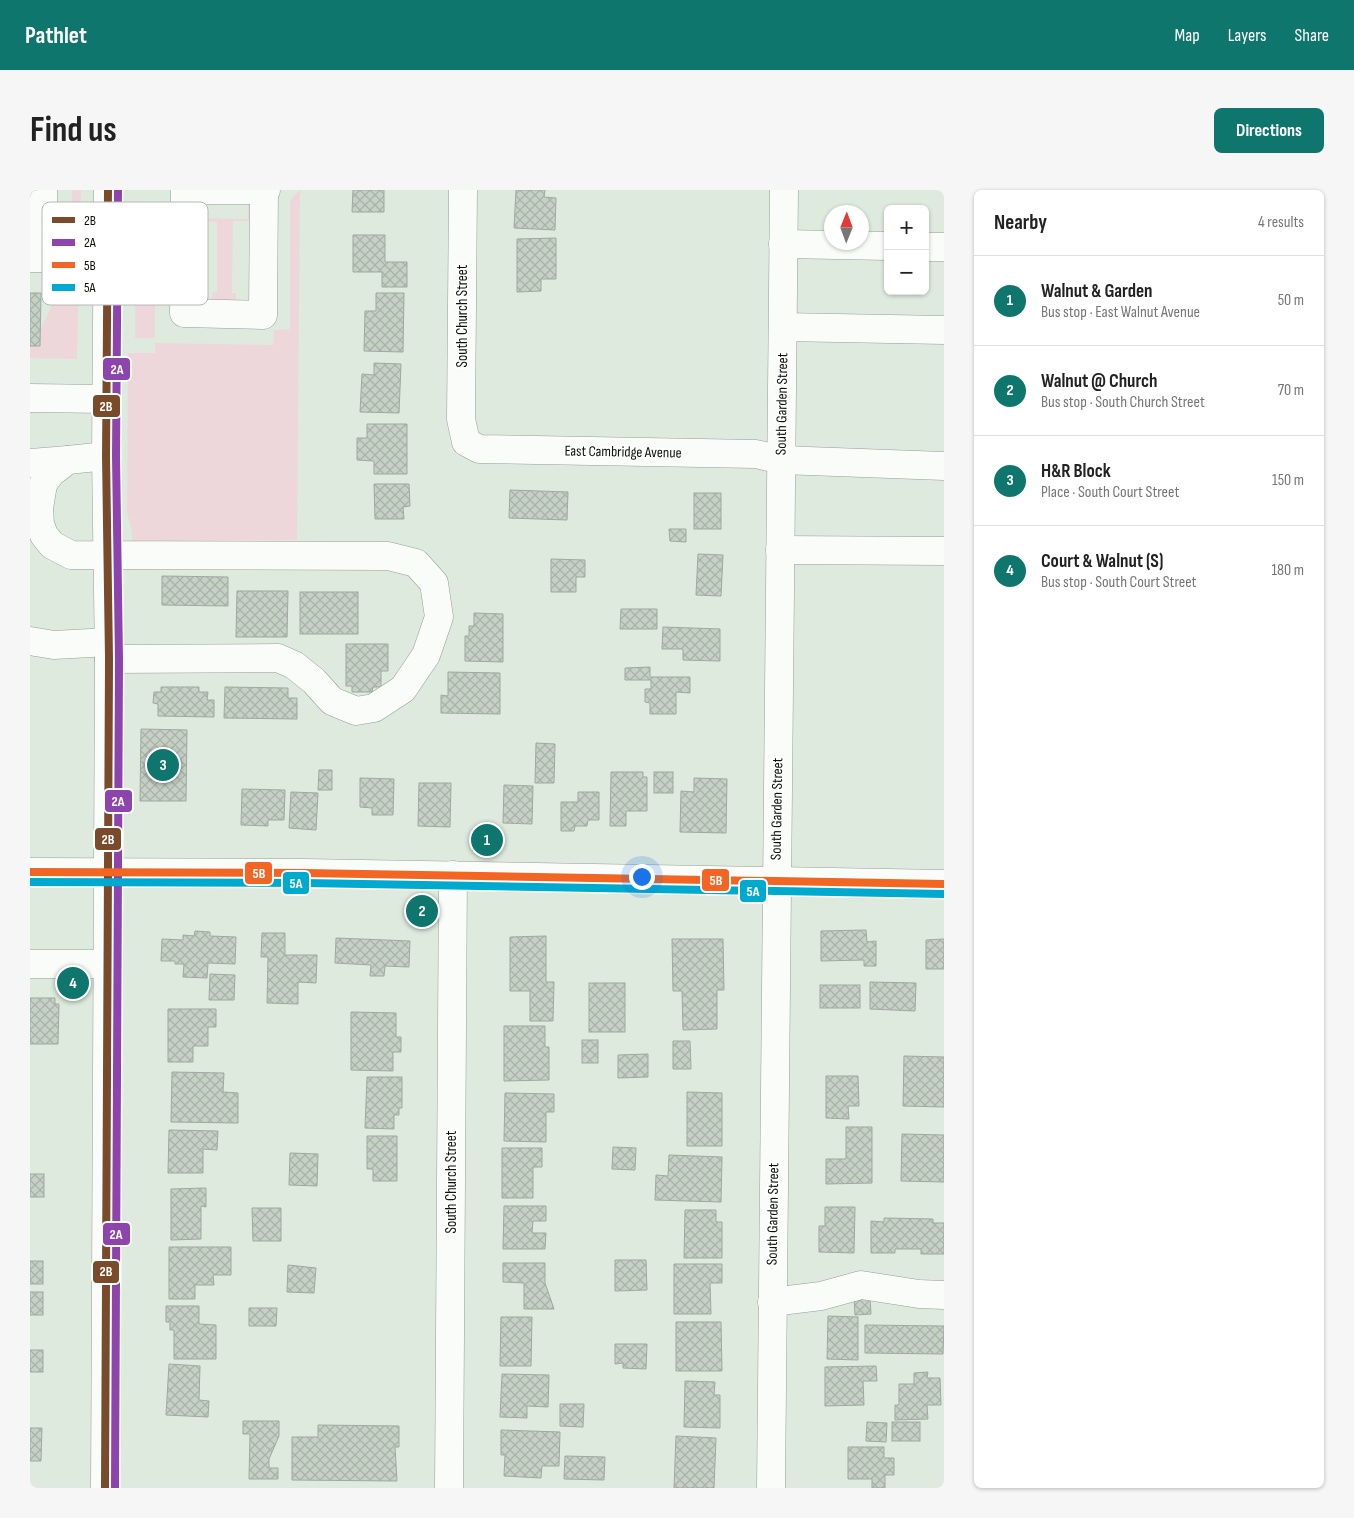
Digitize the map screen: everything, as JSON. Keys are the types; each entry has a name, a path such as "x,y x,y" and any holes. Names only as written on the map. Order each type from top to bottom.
{"street":[{"path":"36,258 43,190"},
{"path":"184,305 184,314 263,314 265,190 197,190"},
{"name":"South Church Street","path":"463,190 461,419 466,442"},
{"name":"South Garden Street","path":"771,1488 784,190"},
{"path":"783,244 884,246"},
{"path":"929,247 944,248"},
{"path":"105,1488 109,651 106,456 107,305"},
{"path":"783,328 944,330"},
{"path":"30,398 106,399"},
{"name":"East Cambridge Avenue","path":"466,442 479,449 756,454 782,460 944,466"},
{"path":"30,463 106,456"},
{"path":"30,641 109,651 278,658 294,665 314,681 332,701 356,711 374,708 403,689 426,655 439,617 434,583 416,563 388,556 71,555 52,545 44,535 40,524 39,508 43,484 51,473 68,460"},
{"path":"780,550 944,551"},
{"path":"30,872 304,873 944,884"},
{"name":"South Church Street","path":"449,1488 453,875"},
{"path":"30,964 108,964"},
{"path":"772,1302 821,1296 861,1285 919,1294 944,1295"}],"shaded area":[{"path":"72,190 81,190 81,202 72,202"},
{"path":"300,190 297,540 132,541 132,531 127,513 128,353 155,353 155,343 273,345 274,330 290,329 290,200"},
{"path":"248,205 251,205 251,221 233,221 232,293 236,293 236,300 251,300 251,305 208,305 208,298 212,298 212,293 217,292 217,222 208,222 208,218 248,219"},
{"path":"51,305 78,305 77,359 30,358 30,346 40,346 40,330"},
{"path":"135,305 155,305 155,338 135,338"}],"building":[{"path":"353,190 384,190 384,212 352,212"},
{"path":"516,190 545,190 544,197 556,198 555,230 514,228"},
{"path":"353,235 385,235 385,262 407,262 407,287 382,287 382,272 353,272"},
{"path":"556,238 556,279 541,279 541,291 517,292 517,239"},
{"path":"30,293 41,293 40,346 30,346"},
{"path":"376,293 404,293 403,352 364,351 365,311 376,311"},
{"path":"374,363 401,364 399,413 360,412 362,374 374,375"},
{"path":"367,424 407,424 407,474 374,474 374,461 357,460 357,438 367,438"},
{"path":"374,484 409,484 410,506 403,507 404,519 375,519"},
{"path":"510,490 568,492 567,520 509,518"},
{"path":"694,493 721,493 721,529 694,529"},
{"path":"669,529 686,529 686,542 670,541"},
{"path":"698,554 723,555 721,596 696,595"},
{"path":"551,559 585,560 585,577 576,577 576,592 551,592"},
{"path":"162,576 228,577 228,606 162,605"},
{"path":"237,591 288,591 287,637 236,637"},
{"path":"300,592 358,592 358,634 300,634"},
{"path":"621,609 657,609 657,629 620,629"},
{"path":"474,613 503,614 503,662 465,661 465,636 469,636 469,626 474,626"},
{"path":"663,627 720,629 720,661 683,660 683,649 662,649"},
{"path":"346,644 388,644 388,671 381,671 381,687 373,687 372,692 352,692 352,686 346,686"},
{"path":"650,667 650,677 690,677 690,693 676,692 676,714 650,714 650,703 645,702 645,689 651,689 651,680 625,680 625,668"},
{"path":"448,672 500,673 500,714 441,713 441,695 448,696"},
{"path":"161,687 199,687 199,692 208,692 207,700 214,700 214,717 158,716 158,704 153,703 154,692 161,692"},
{"path":"225,687 288,688 288,698 297,698 297,719 224,718"},
{"path":"141,729 187,730 186,801 140,801"},
{"path":"536,743 555,744 554,783 535,783"},
{"path":"319,770 332,770 332,790 318,790"},
{"path":"611,772 643,772 643,777 647,777 647,811 626,811 626,826 610,826"},
{"path":"654,772 673,772 673,793 654,793"},
{"path":"360,778 394,779 393,815 372,815 372,808 360,807"},
{"path":"694,778 727,779 726,833 680,832 681,791 694,792"},
{"path":"419,783 451,783 450,827 418,826"},
{"path":"504,785 533,786 532,824 503,823"},
{"path":"242,789 285,790 284,820 268,820 268,826 241,825"},
{"path":"291,792 318,793 316,830 289,828"},
{"path":"578,792 599,792 599,820 588,820 587,826 575,826 574,831 561,831 561,802 578,802"},
{"path":"866,930 867,942 876,941 876,966 864,966 864,960 821,961 821,931"},
{"path":"195,931 210,932 210,936 236,937 235,964 208,963 207,978 183,977 184,964 175,964 175,961 161,961 162,939 183,940 183,935 194,936"},
{"path":"262,933 285,933 285,955 317,955 316,983 298,982 298,1004 267,1003 268,957 261,957"},
{"path":"546,936 546,982 554,982 553,1021 530,1021 530,991 510,991 510,937"},
{"path":"336,938 410,941 409,967 385,966 384,976 370,976 371,965 335,963"},
{"path":"672,939 723,939 724,990 717,990 717,1029 683,1030 682,991 673,991"},
{"path":"944,939 944,969 926,969 926,940"},
{"path":"210,974 235,975 234,1000 209,1000"},
{"path":"870,982 916,983 915,1011 870,1009"},
{"path":"589,983 625,983 625,1032 589,1032"},
{"path":"820,985 860,985 860,1008 820,1008"},
{"path":"30,998 55,998 55,1004 59,1004 58,1044 30,1044"},
{"path":"168,1009 216,1009 216,1027 208,1027 208,1046 193,1046 193,1062 168,1062"},
{"path":"351,1012 396,1013 396,1037 401,1037 401,1052 393,1052 393,1071 351,1070"},
{"path":"504,1026 545,1026 545,1047 549,1047 549,1080 504,1081"},
{"path":"582,1040 598,1040 598,1063 582,1063"},
{"path":"673,1041 690,1041 691,1069 673,1069"},
{"path":"648,1054 648,1077 618,1078 618,1055"},
{"path":"904,1056 944,1057 944,1107 903,1106"},
{"path":"172,1072 224,1073 223,1092 238,1093 238,1123 171,1122"},
{"path":"826,1076 858,1076 859,1106 848,1106 849,1119 826,1118"},
{"path":"367,1077 402,1077 402,1108 399,1108 399,1115 394,1115 394,1129 365,1128"},
{"path":"687,1092 722,1093 722,1146 687,1146"},
{"path":"505,1093 554,1094 554,1112 546,1112 546,1142 504,1141"},
{"path":"846,1127 872,1127 872,1183 826,1184 826,1159 846,1159"},
{"path":"169,1130 218,1131 217,1150 203,1149 203,1173 168,1173"},
{"path":"902,1134 944,1135 944,1182 901,1181"},
{"path":"367,1136 397,1136 397,1181 373,1181 373,1169 367,1169"},
{"path":"613,1147 636,1148 635,1170 612,1169"},
{"path":"502,1148 542,1148 542,1167 533,1167 533,1198 502,1198"},
{"path":"290,1153 318,1154 317,1186 289,1185"},
{"path":"669,1155 722,1157 721,1202 655,1200 656,1175 668,1176"},
{"path":"30,1174 44,1174 44,1197 30,1197"},
{"path":"206,1188 206,1207 201,1206 201,1239 171,1240 171,1189"},
{"path":"504,1206 546,1206 546,1221 533,1221 532,1233 546,1233 545,1249 503,1249"},
{"path":"825,1207 855,1207 854,1253 819,1252 819,1226 825,1226"},
{"path":"252,1208 281,1208 281,1241 253,1241"},
{"path":"685,1210 716,1210 716,1222 722,1222 722,1258 684,1258"},
{"path":"884,1218 933,1219 933,1223 944,1223 944,1254 921,1254 921,1249 895,1249 895,1253 871,1253 871,1221 884,1222"},
{"path":"169,1247 231,1247 231,1275 213,1275 214,1285 195,1285 195,1299 169,1299"},
{"path":"615,1260 646,1260 647,1290 615,1291"},
{"path":"30,1261 43,1261 43,1284 30,1284"},
{"path":"503,1263 545,1263 545,1283 554,1309 524,1309 524,1283 503,1282"},
{"path":"674,1264 722,1264 722,1283 710,1283 711,1314 674,1314"},
{"path":"288,1265 316,1268 314,1293 287,1292"},
{"path":"30,1292 43,1292 43,1315 30,1315"},
{"path":"854,1298 870,1298 871,1314 855,1315"},
{"path":"166,1306 199,1306 199,1324 216,1325 216,1359 174,1359 174,1330 170,1330 170,1322 166,1322"},
{"path":"249,1308 277,1308 276,1326 249,1326"},
{"path":"828,1316 858,1317 858,1360 827,1359"},
{"path":"501,1317 532,1317 531,1366 500,1366"},
{"path":"676,1322 721,1322 722,1371 676,1371"},
{"path":"865,1325 944,1326 943,1354 865,1353"},
{"path":"615,1344 647,1344 646,1369 623,1368 623,1363 615,1364"},
{"path":"30,1350 43,1350 43,1372 30,1372"},
{"path":"169,1364 200,1366 199,1400 209,1401 208,1417 166,1415"},
{"path":"876,1366 877,1381 863,1381 864,1405 825,1406 825,1367"},
{"path":"928,1372 927,1378 940,1378 941,1405 927,1405 928,1419 895,1420 895,1405 899,1405 899,1384 914,1384 914,1373"},
{"path":"502,1374 549,1375 548,1407 527,1406 527,1418 500,1417"},
{"path":"685,1381 715,1382 714,1395 720,1395 720,1428 684,1427"},
{"path":"560,1404 584,1404 583,1427 560,1426"},
{"path":"243,1421 279,1421 279,1436 269,1459 269,1468 278,1468 278,1479 249,1479 250,1434 243,1434"},
{"path":"867,1422 887,1423 886,1442 866,1441"},
{"path":"892,1422 920,1422 920,1441 892,1441"},
{"path":"318,1425 399,1426 399,1447 395,1447 397,1481 292,1480 292,1437 318,1437"},
{"path":"30,1428 42,1428 41,1461 30,1461"},
{"path":"501,1430 560,1432 559,1466 542,1466 541,1478 504,1476 505,1455 501,1455"},
{"path":"676,1436 716,1438 714,1488 674,1488"},
{"path":"848,1447 884,1447 884,1458 894,1458 894,1475 885,1475 885,1488 872,1488 872,1479 848,1479"},
{"path":"565,1456 605,1457 604,1480 564,1479"}],"transit line":[{"name":"2B","path":"108,190 108,202"},
{"name":"2A","path":"118,190 118,202"},
{"name":"2B","path":"105,1488 109,659 106,456 107,305"},
{"name":"2A","path":"115,1488 119,659 116,456 117,305"},
{"name":"5B","path":"30,872 304,873 944,884"},
{"name":"5A","path":"30,882 304,883 944,894"}],"place":[{"name":"H&R Block","path":"163,765"},
{"name":"Walnut & Garden","path":"487,840"},
{"name":"Walnut @ Church","path":"422,911"},
{"name":"Court & Walnut (S)","path":"73,983"}]}
